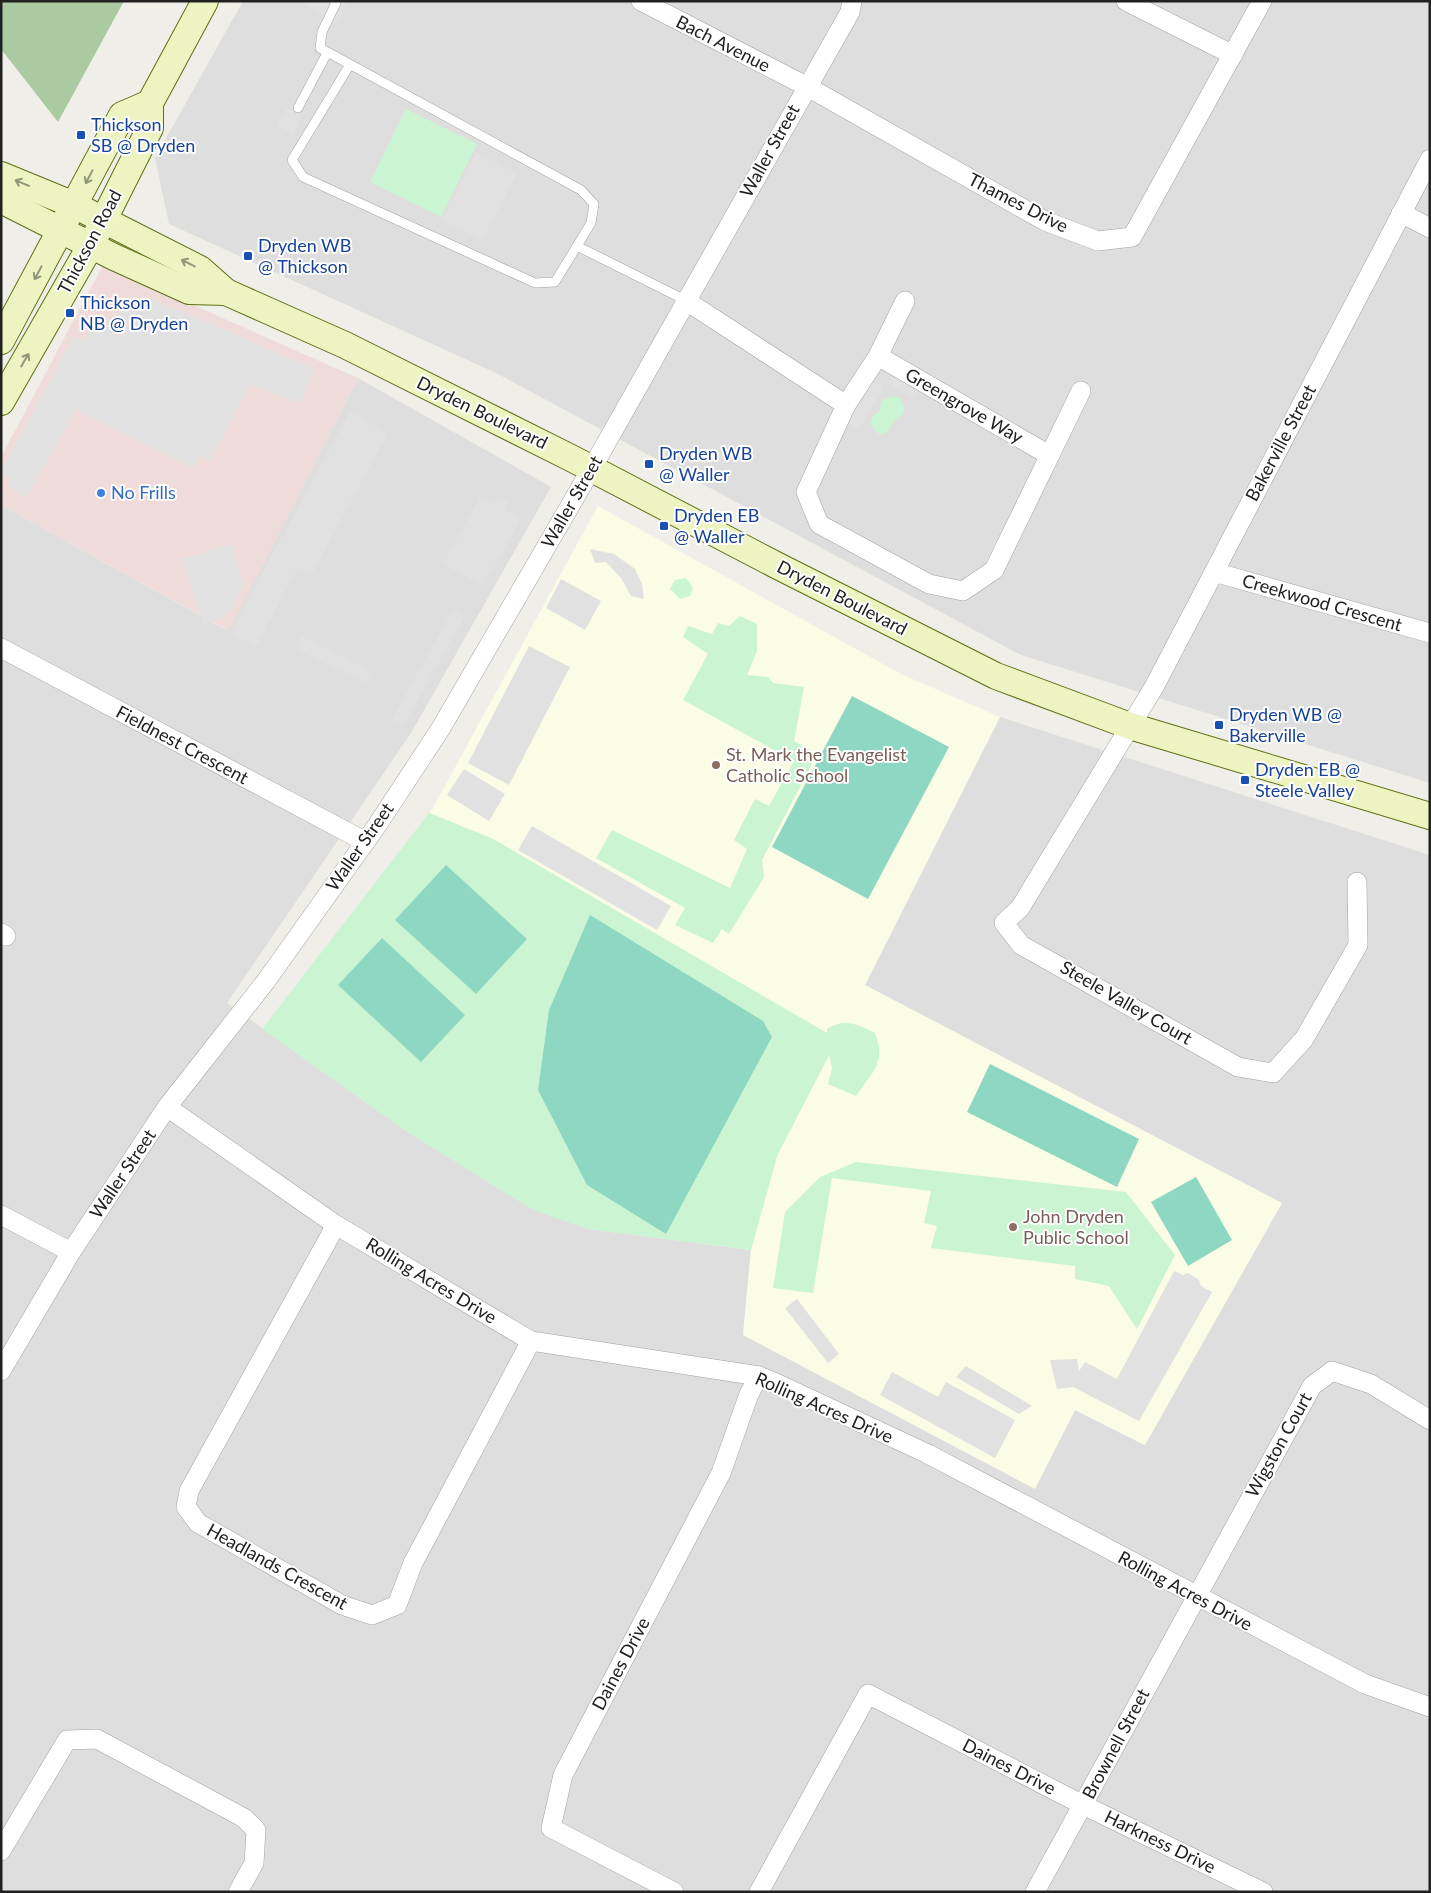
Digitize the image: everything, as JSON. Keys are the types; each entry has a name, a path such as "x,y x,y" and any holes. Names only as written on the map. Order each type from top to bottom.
{"street":[{"name":"Thickson Road","path":"1,402 91,245 150,128 150,103 205,1"},
{"name":"Bach Avenue","path":"641,1 806,86"},
{"name":"Waller Street","path":"1,1371 70,1252 167,1107 266,981 364,841 378,824 441,728 592,468 806,86 850,12 852,1"},
{"path":"1126,1 1233,55"},
{"name":"Thames Drive","path":"806,86 1045,221 1098,241 1132,237 1262,1"},
{"name":"Thickson Road","path":"1,341 122,115 150,103"},
{"name":"Bakerville Street","path":"1130,726 1154,687 1430,158"},
{"name":"Dryden Boulevard","path":"1,175 74,205 200,269 226,292 345,346 592,468 767,561 996,676 1130,726 1430,816"},
{"name":"Dryden Boulevard","path":"1,200 91,245 190,291 226,292"},
{"path":"1401,213 1430,228"},
{"path":"685,300 846,405"},
{"path":"906,301 878,356 846,405 806,492 819,524 929,584 963,590 994,570 1080,391"},
{"name":"Greengrove Way","path":"878,356 1049,455"},
{"name":"Creekwood Crescent","path":"1214,572 1430,633"},
{"name":"Fieldnest Crescent","path":"1,648 364,841"},
{"name":"Steele Valley Court","path":"1130,726 1020,908 1004,923 1021,945 1238,1067 1273,1073 1304,1039 1358,945 1357,882"},
{"name":"Rolling Acres Drive","path":"167,1107 336,1225 531,1341 759,1376 928,1454 1365,1684 1430,1706"},
{"path":"1,1215 70,1252"},
{"name":"Headlands Crescent","path":"336,1225 189,1491 186,1507 198,1523 342,1605 372,1615 397,1605 413,1563 531,1341"},
{"name":"Wigston Court","path":"1196,1596 1312,1386 1332,1371 1371,1384 1430,1420"},
{"name":"Daines Drive","path":"674,1892 551,1828 563,1775 721,1473 749,1394 759,1376"},
{"name":"Brownell Street","path":"1035,1892 1196,1596"},
{"name":"Daines Drive","path":"759,1892 868,1694 1083,1805"},
{"path":"1,1851 67,1740 97,1739 244,1818 256,1830 254,1863 238,1892"},
{"name":"Harkness Drive","path":"1083,1805 1264,1892"}],"lane":[{"path":"334,1 336,2 322,32 320,48 349,66 581,190 594,204 591,223 555,282 535,283 303,177 292,160 349,66"},
{"path":"298,108 327,53"},
{"path":"577,246 685,300"}],"shaded area":[{"path":"243,1 1430,1 1430,783 1021,655 496,373 169,224 155,158"},
{"path":"298,1 348,1 337,23"},
{"path":"287,108 302,116 293,134 277,126"},
{"path":"476,152 517,173 482,241 441,220"},
{"path":"103,265 358,378 229,631 1,505 1,457"},
{"path":"148,297 315,369 300,403 250,385 210,461 198,455 193,468 76,410 27,497 7,486 11,479 1,475 1,472 74,336 84,341 89,332 130,305 142,308"},
{"path":"895,372 921,386 914,399 888,384"},
{"path":"358,378 551,487 411,733 227,1003 409,1133 588,1229 751,1250 743,1335 1035,1488 1075,1410 1144,1445 1282,1203 865,985 1000,717 1430,855 1430,1892 1,1892 1,505 228,631"},
{"path":"871,381 884,388 859,429 846,422"},
{"path":"350,412 388,433 311,576 297,569 256,647 230,633"},
{"path":"480,496 493,502 497,496 508,502 505,509 521,518 484,586 443,564"},
{"path":"598,506 901,674 1000,717 865,985 1282,1203 1145,1445 1075,1410 1035,1489 743,1335 751,1250 777,1156 837,1040 493,839 430,813"},
{"path":"232,544 243,584 232,609 220,619 203,625 182,559"},
{"path":"590,549 614,554 635,569 642,584 644,599 631,596 621,578 606,562 595,563"},
{"path":"561,579 601,601 585,630 546,608"},
{"path":"453,609 465,616 403,727 391,721"},
{"path":"301,636 374,673 367,685 295,648"},
{"path":"529,646 570,667 509,785 468,763"},
{"path":"464,769 505,794 489,821 447,795"},
{"path":"532,826 671,906 657,930 518,850"},
{"path":"1174,1271 1183,1275 1188,1273 1199,1280 1201,1286 1212,1292 1139,1421 1073,1387 1057,1389 1050,1360 1077,1359 1079,1371 1085,1362 1117,1379"},
{"path":"797,1299 839,1354 828,1363 785,1308"},
{"path":"966,1366 1032,1406 1019,1414 956,1377"},
{"path":"892,1372 938,1397 946,1382 1015,1420 995,1458 880,1395"}],"green space":[{"path":"1,1 124,1 58,122 1,49"},
{"path":"406,109 477,144 441,217 370,182"},
{"path":"894,396 901,399 904,408 903,414 884,434 877,433 870,424 873,416 879,412 882,400"},
{"path":"686,578 693,588 690,596 680,599 670,589 675,580"},
{"path":"740,616 757,624 757,651 747,675 768,677 773,683 804,687 794,741 817,754 762,860 764,877 729,934 722,929 713,943 675,925 685,908 596,858 612,830 730,888 747,849 734,840 755,799 769,806 794,761 683,700 708,654 683,637 688,626 712,634 718,623 729,626"},
{"path":"852,696 949,747 868,899 772,847"},
{"path":"429,813 493,839 827,1033 827,1029 845,1023 857,1025 875,1033 879,1052 876,1067 856,1096 828,1084 832,1068 829,1055 777,1156 751,1250 588,1229 533,1210 409,1133 262,1029"},
{"path":"446,865 527,939 476,994 395,920"},
{"path":"590,915 763,1021 772,1037 666,1234 587,1185 538,1090 549,1010"},
{"path":"382,938 465,1015 421,1062 338,985"},
{"path":"990,1064 1139,1139 1117,1187 967,1112"},
{"path":"856,1162 1126,1192 1175,1255 1137,1329 1109,1286 1075,1279 1075,1266 931,1248 937,1226 924,1223 931,1191 832,1178 813,1293 773,1288 785,1212 820,1177"},
{"path":"1196,1177 1232,1240 1188,1266 1151,1202"}],"place":[{"name":"Thickson SB @ Dryden","path":"81,135"},
{"name":"Dryden WB @ Thickson","path":"248,256"},
{"name":"Thickson NB @ Dryden","path":"70,313"},
{"name":"Dryden WB @ Waller","path":"649,464"},
{"name":"No Frills","path":"101,493"},
{"name":"Dryden EB @ Waller","path":"664,526"},
{"name":"Dryden WB @ Bakerville","path":"1219,725"},
{"name":"St. Mark the Evangelist Catholic School","path":"716,765"},
{"name":"Dryden EB @ Steele Valley","path":"1245,780"},
{"name":"John Dryden Public School","path":"1013,1227"}]}
